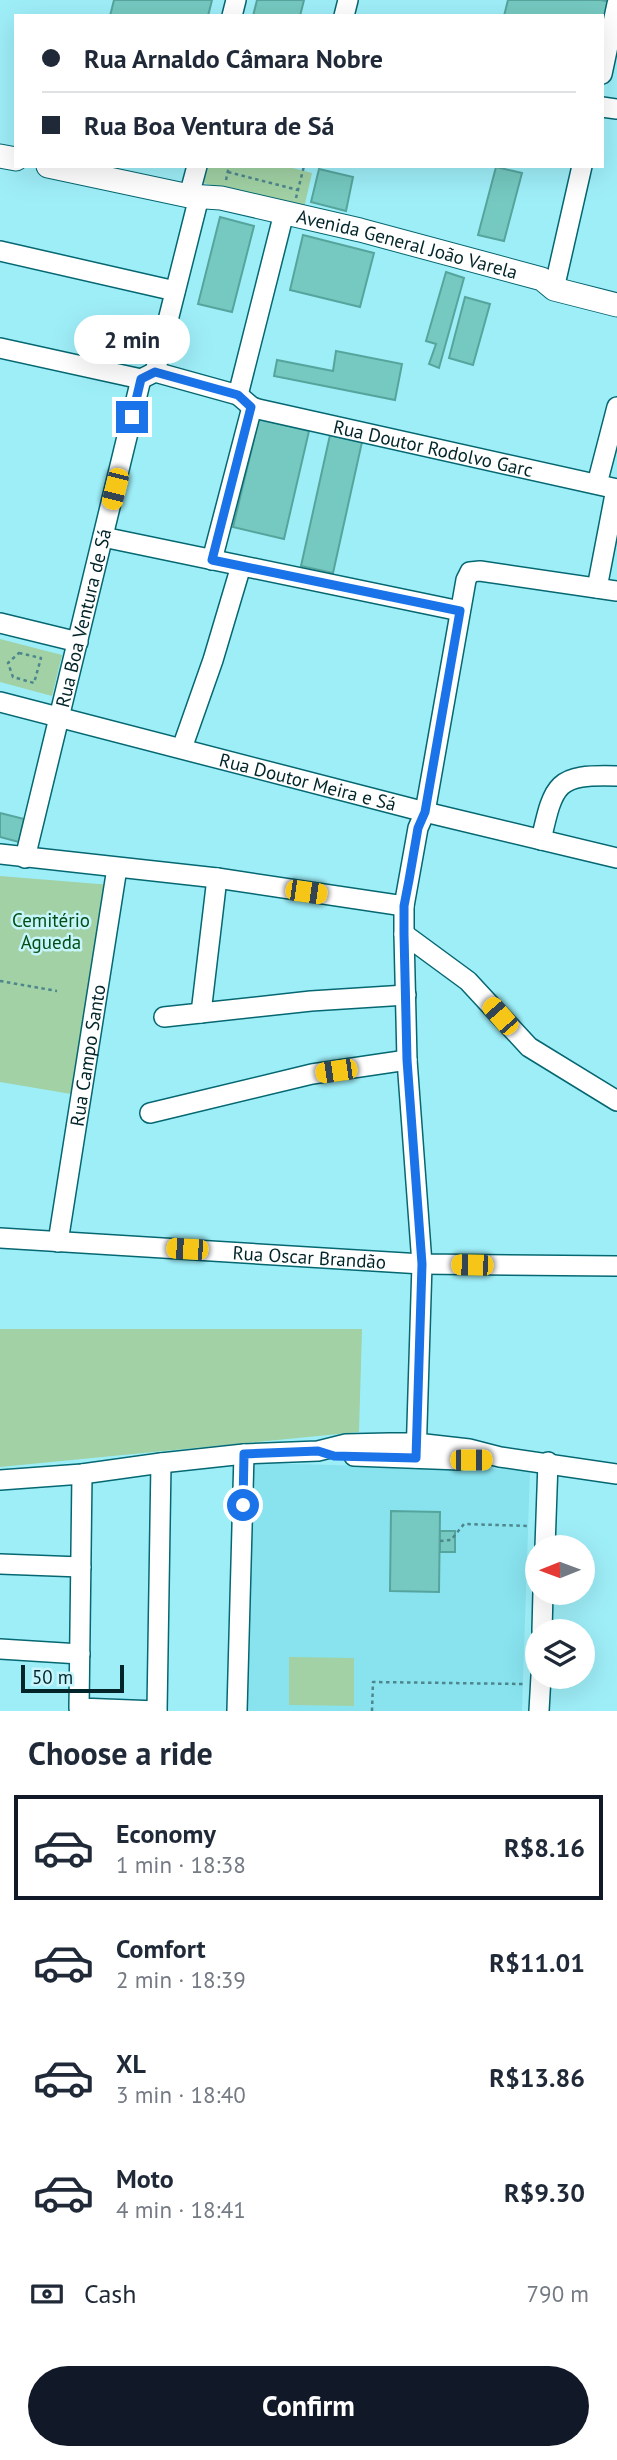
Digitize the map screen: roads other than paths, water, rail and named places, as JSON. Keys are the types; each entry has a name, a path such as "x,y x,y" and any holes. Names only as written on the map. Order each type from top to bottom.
{"main road":[{"name":"Avenida General João Varela","path":"57,168 194,197 221,198 289,208 360,230 552,281 617,305"},
{"path":"552,281 617,289"}],"street":[{"path":"604,65 617,5"},
{"name":"Rua Boa Ventura de Sá","path":"25,859 103,537 175,291 194,197 197,168"},
{"path":"552,281 581,168"},
{"path":"212,560 289,208"},
{"path":"0,251 175,291"},
{"name":"Rua Doutor Rodolvo Garc","path":"0,348 148,376 610,487"},
{"path":"597,589 617,407"},
{"path":"103,537 460,611"},
{"path":"182,748 213,660 241,566"},
{"path":"416,1451 422,1264 407,1060 404,906 418,828 425,812 466,580 470,572 480,571 617,591"},
{"path":"0,623 78,642"},
{"name":"Rua Doutor Meira e Sá","path":"0,702 425,812 617,858"},
{"path":"541,840 551,799 564,782 580,776 617,776"},
{"path":"0,854 25,859 217,878 404,906"},
{"name":"Rua Campo Santo","path":"58,1242 117,868"},
{"path":"201,1013 217,878"},
{"path":"404,934 468,981 529,1047 617,1101"},
{"path":"164,1017 311,1001 406,995"},
{"path":"150,1113 312,1074 407,1060"},
{"name":"Rua Oscar Brandão","path":"0,1238 422,1264 617,1266"},
{"path":"0,1480 82,1474 161,1462 244,1454 318,1451 346,1444 416,1451 469,1449 500,1457 617,1474"},
{"path":"237,1711 244,1454"},
{"path":"82,1474 79,1708 157,1711 161,1462"},
{"path":"546,1535 548,1462"},
{"path":"0,1564 81,1566"},
{"path":"0,1648 80,1654"},
{"path":"539,1711 540,1689"}],"park label":[{"name":"Cemitério Agueda","path":"51,931"}]}
